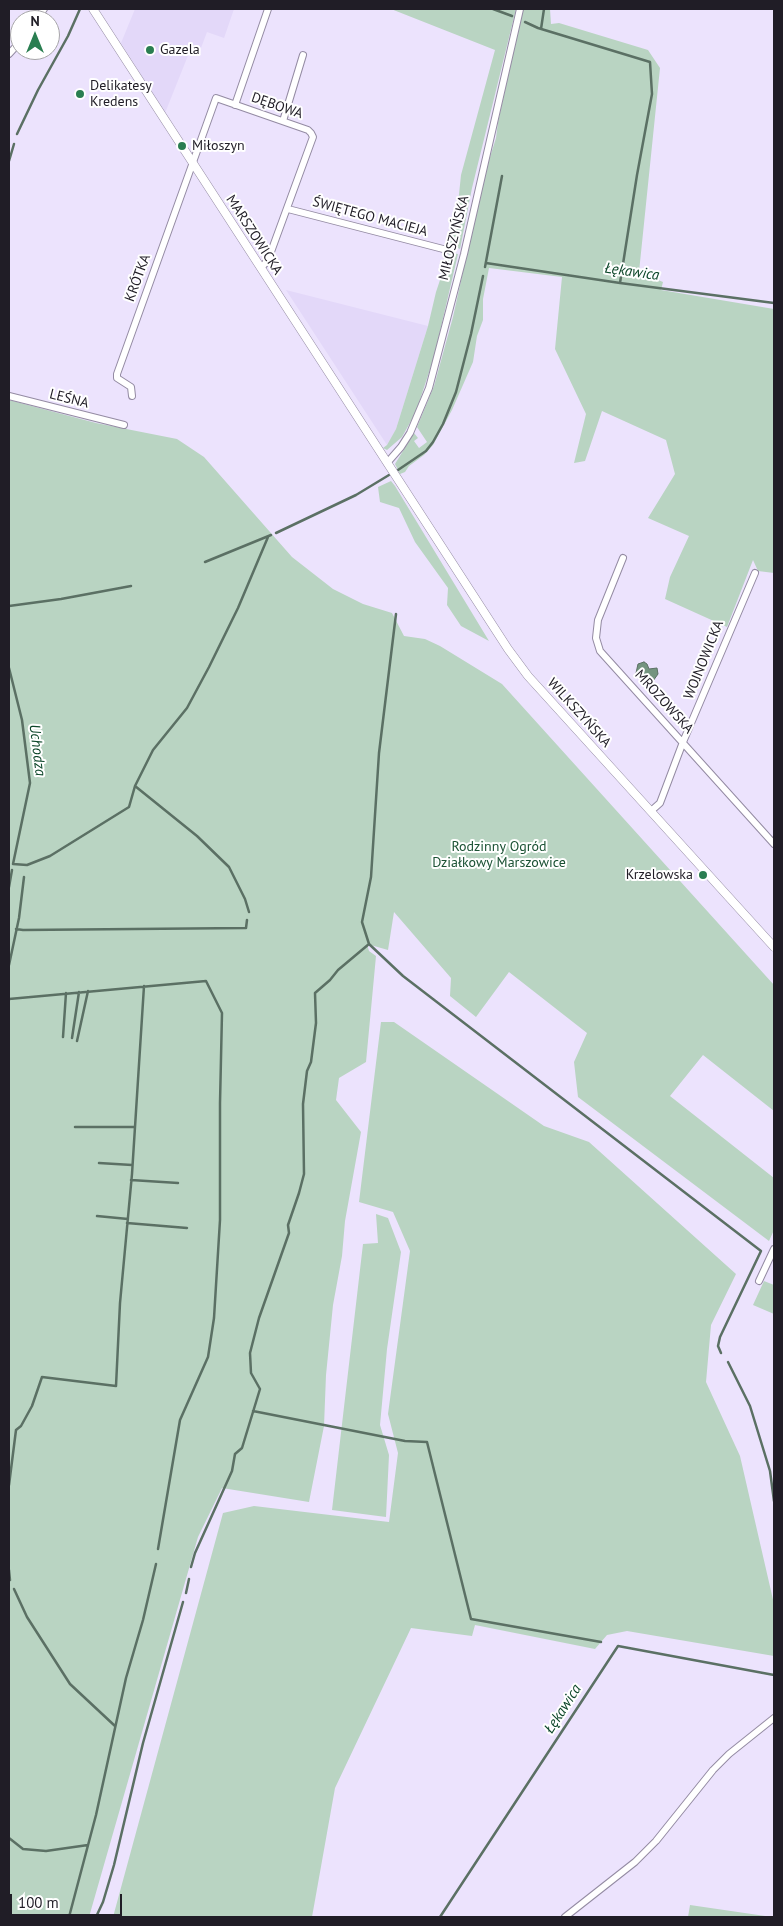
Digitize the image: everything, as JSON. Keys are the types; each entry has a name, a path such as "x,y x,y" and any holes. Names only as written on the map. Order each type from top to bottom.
{"street":[{"name":"MARSZOWICKA","path":"93,9 395,474"},
{"path":"235,105 268,9"},
{"name":"MIŁOSZYŃSKA","path":"387,463 410,433 429,388 464,254 520,9"},
{"path":"283,121 303,55"},
{"name":"DĘBOWA","path":"192,162 216,98 311,132 313,137 288,209 268,260 261,268"},
{"name":"KRÓTKA","path":"132,396 131,387 117,378 117,374 192,162"},
{"name":"ŚWIĘTEGO MACIEJA","path":"288,209 447,250"},
{"name":"LEŚNA","path":"9,396 124,425"},
{"name":"WILKSZYŃSKA","path":"395,474 501,639 528,676 774,947"},
{"name":"MROZOWSKA","path":"623,558 598,620 596,638 600,651 774,844"},
{"name":"WOJNOWICKA","path":"651,810 660,803 683,742 755,572"},
{"path":"759,1281 774,1249"},
{"path":"565,1917 635,1862 656,1841 713,1770 774,1718"}],"shaded area":[{"path":"135,9 234,9 224,38 207,32 198,56 189,53 165,113 121,43"},
{"path":"286,290 428,326 396,429 387,445"},
{"path":"644,662 649,669 657,668 658,674 653,681 647,682 637,676 638,664"}],"green space":[{"path":"391,9 516,9 472,188 460,249 450,244 458,204 461,175 495,50"},
{"path":"523,9 550,9 551,24 559,23 648,50 660,68 639,272 663,282 661,290 774,309 774,573 758,571 753,560 727,627 665,599 670,577 689,536 648,518 675,474 666,440 602,411 585,461 574,463 586,414 555,349 562,277 489,268 483,299 483,320 477,336 473,362 452,410 433,445 424,455 409,466 405,472 400,474 395,464 414,433 418,438 414,441 419,448 427,442 417,427 434,386 453,317 484,176 496,138"},
{"path":"449,253 458,254 434,357 416,412 402,437 387,450 383,448 387,445 396,429"},
{"name":"Rodzinny Ogród Działkowy Marszowice","path":"9,400 96,423 177,439 204,457 292,557 333,589 363,604 392,613 404,636 425,639 440,646 502,684 774,985 774,1111 703,1055 670,1096 774,1178 774,1230 769,1241 578,1097 574,1062 587,1033 509,972 476,1017 450,996 451,978 394,912 388,950 367,944 369,951 376,956 366,1062 339,1078 336,1100 361,1132 345,1221 342,1256 333,1305 326,1375 324,1426 309,1502 222,1488 198,1537 89,1917 9,1917"},
{"path":"391,481 489,641 461,626 447,605 448,588 415,542 399,508 380,502 378,487"},
{"path":"381,1022 394,1022 544,1126 589,1142 736,1274 711,1325 706,1382 740,1456 774,1604 774,1656 627,1631 607,1635 595,1649 475,1625 472,1636 411,1628 335,1788 312,1917 113,1917 223,1513 254,1506 389,1522 398,1453 388,1414 410,1251 393,1212 359,1202"},
{"path":"376,1214 388,1218 401,1252 387,1349 380,1425 389,1455 386,1517 332,1510 363,1244 378,1243"},
{"path":"764,1281 774,1285 774,1314 753,1305"},
{"path":"690,1905 772,1917 688,1917"}],"waterway":[{"name":"Uchodza","path":"17,134 80,9"},
{"path":"493,9 512,16"},
{"path":"541,29 544,9"},
{"path":"525,22 538,28 650,62 652,94 620,283"},
{"name":"Uchodza","path":"9,161 14,144"},
{"path":"485,267 502,176"},
{"name":"Łękawica","path":"486,263 774,303"},
{"path":"398,470 426,451 443,424 456,392 483,276"},
{"path":"276,533 356,495 389,475"},
{"path":"205,562 271,535"},
{"path":"9,668 22,720 30,783 13,864 27,865 50,856 129,807 135,786 153,750 187,708 209,667 238,608 268,537"},
{"path":"9,606 61,599 131,586"},
{"path":"191,1567 195,1553 232,1471 235,1454 242,1448 260,1389 251,1373 250,1353 259,1318 289,1233 288,1225 304,1174 303,1104 316,1023 315,993 338,970 369,944 362,922 371,877 379,753 396,614"},
{"path":"135,786 197,836 229,867 245,899 249,912"},
{"name":"Uchodza","path":"9,887 12,870"},
{"path":"9,965 19,918 24,877"},
{"path":"16,929 246,928 247,920"},
{"path":"369,944 403,976 761,1251 720,1337 718,1346 721,1353"},
{"path":"9,999 206,981 222,1013 220,1220 214,1318 208,1357 180,1420 158,1549"},
{"path":"9,1485 16,1430 21,1426 32,1406 42,1377 116,1386 120,1303 132,1174 144,986"},
{"path":"77,1041 88,991"},
{"path":"72,1038 79,992"},
{"path":"63,1037 66,993"},
{"path":"75,1127 134,1127"},
{"path":"99,1163 132,1165"},
{"path":"131,1180 178,1183"},
{"path":"97,1216 128,1219"},
{"path":"127,1223 187,1228"},
{"path":"728,1362 750,1406 770,1471 774,1501"},
{"path":"253,1411 405,1441 427,1442 471,1619 601,1642"},
{"path":"69,1917 96,1815 126,1678 143,1620 156,1564"},
{"path":"9,1570 10,1580"},
{"path":"186,1593 189,1579"},
{"path":"14,1589 27,1617 70,1684 115,1726"},
{"path":"96,1917 103,1902 114,1865 143,1743 183,1602"},
{"name":"Łękawica","path":"440,1917 618,1646 774,1675"},
{"path":"9,1838 23,1849 46,1851 88,1845"}],"place":[{"name":"Gazela","path":"150,50"},
{"name":"Delikatesy Kredens","path":"80,94"},
{"name":"Miłoszyn","path":"182,146"},
{"name":"Krzelowska","path":"703,875"}]}
